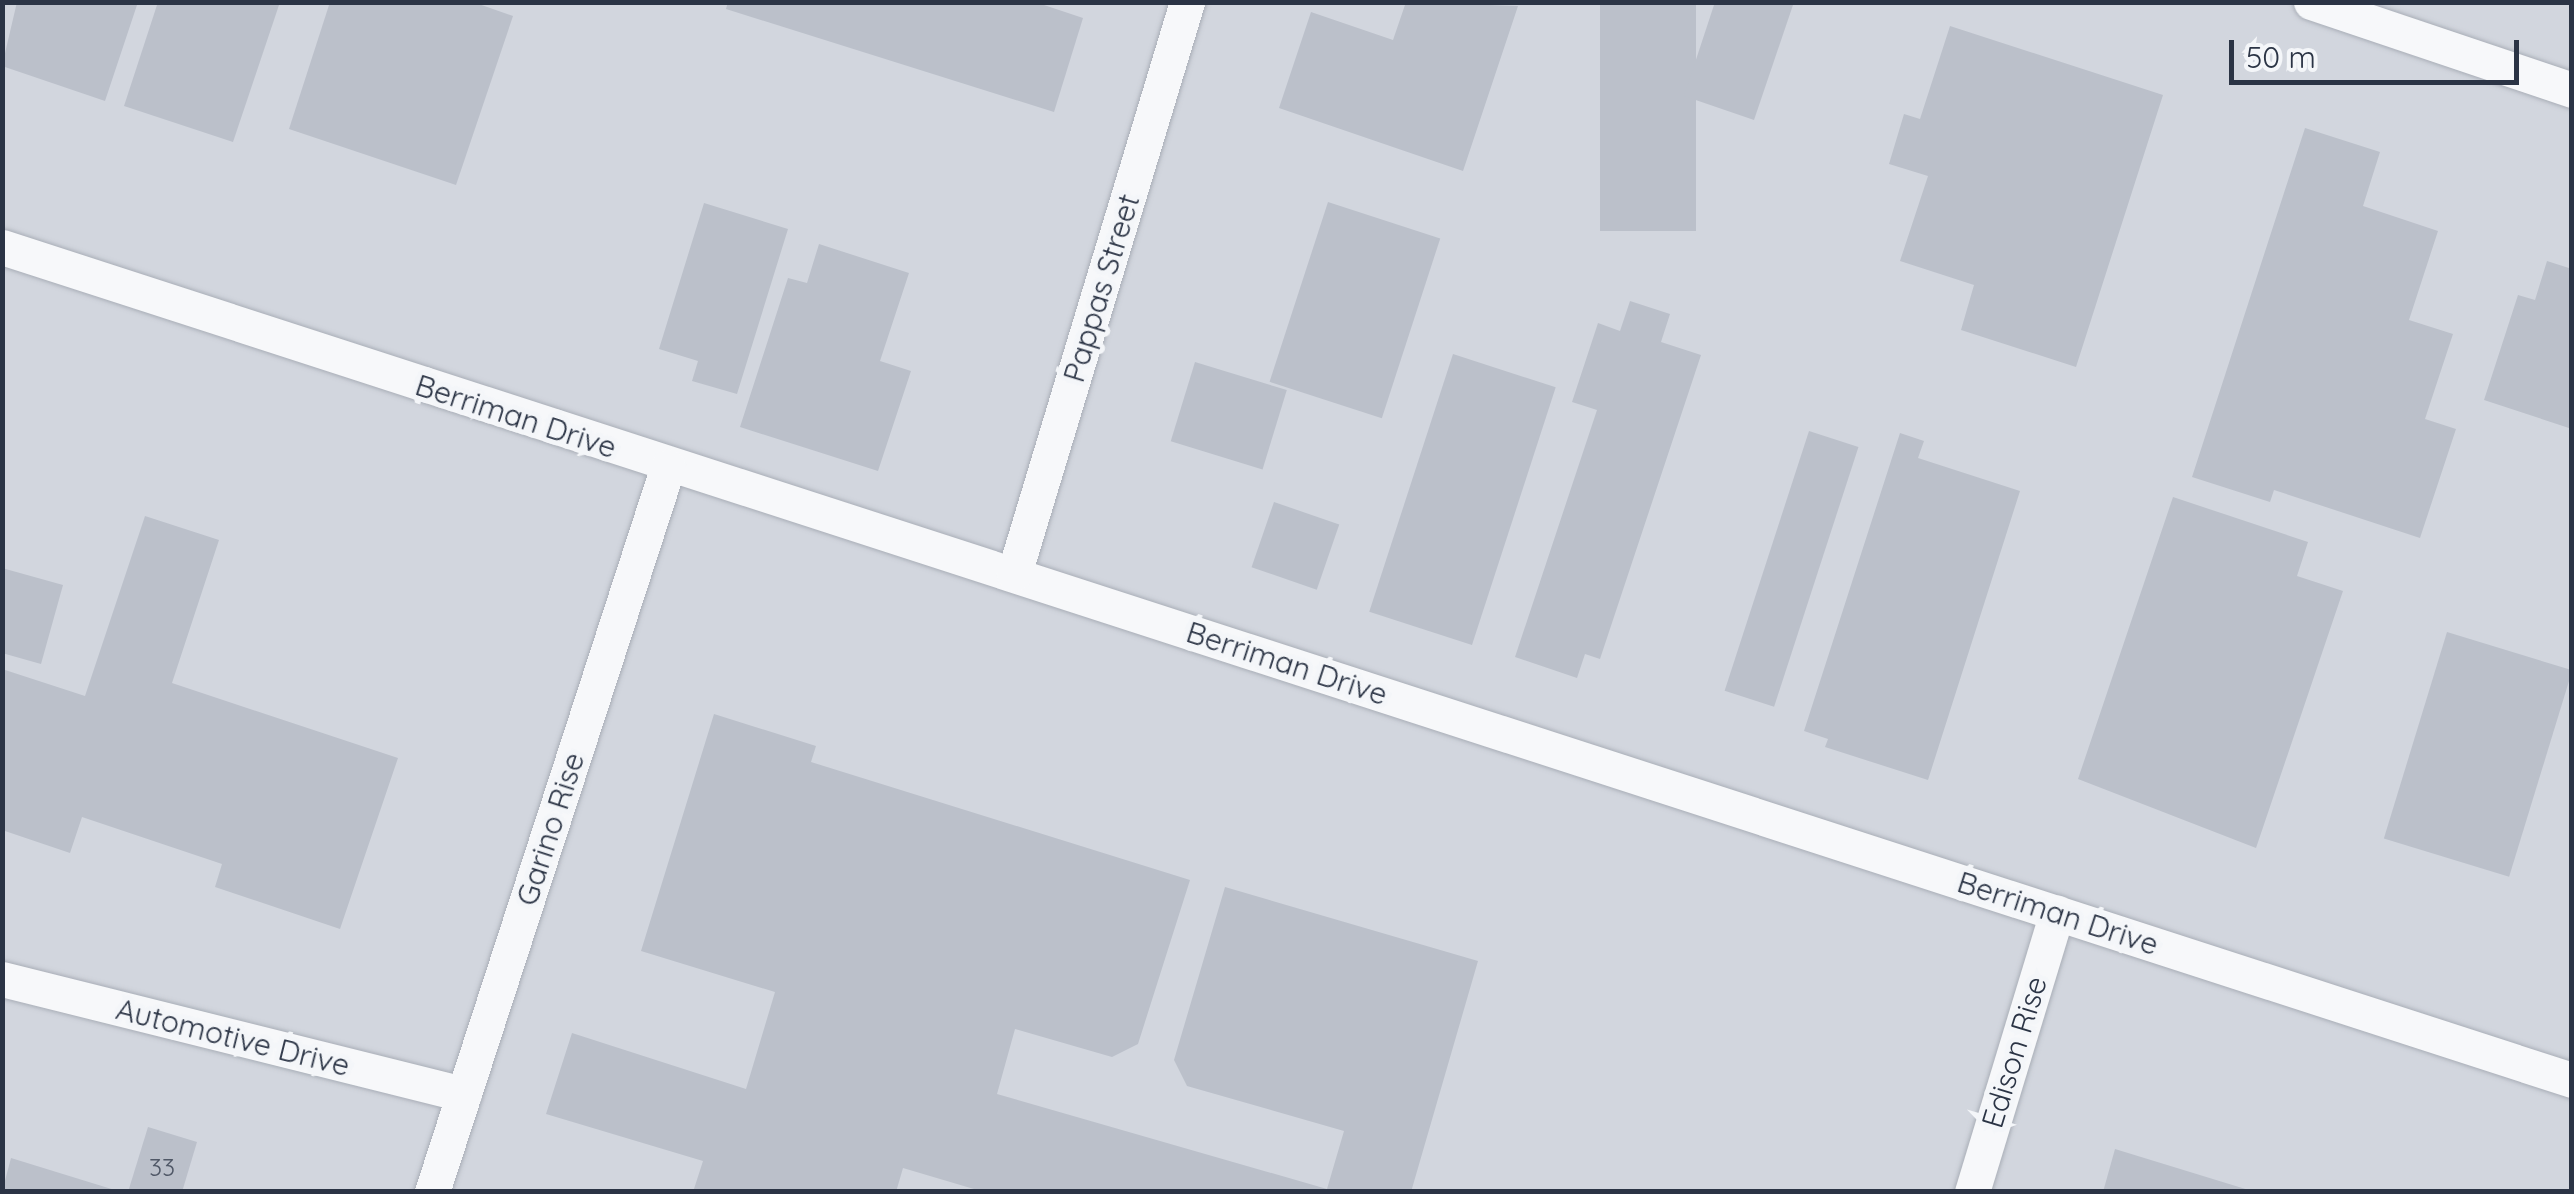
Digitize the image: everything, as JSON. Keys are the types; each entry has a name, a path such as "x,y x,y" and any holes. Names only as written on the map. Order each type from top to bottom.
{"street":[{"name":"Pappas Street","path":"1014,574 1188,2"},
{"path":"2311,2 2572,90"},
{"name":"Berriman Drive","path":"2,247 2572,1080"},
{"name":"Garino Rise","path":"432,1192 668,466"},
{"name":"Edison Rise","path":"1972,1192 2057,913"},
{"name":"Automotive Drive","path":"2,979 464,1094"}],"shaded area":[{"path":"3,3 2571,3 2571,1191 3,1191"}],"building":[{"path":"17,2 138,2 105,101 2,66"},
{"path":"158,2 280,2 233,142 124,106"},
{"path":"330,2 473,2 513,16 456,185 289,129"},
{"path":"728,2 1035,2 1083,18 1054,112 726,9"},
{"path":"1406,2 1518,6 1463,171 1279,108 1311,12 1393,40"},
{"path":"1600,2 1696,2 1696,231 1600,231"},
{"path":"1715,2 1794,2 1754,120 1684,96"},
{"path":"1950,26 2163,95 2076,367 1961,330 1974,285 1900,261 1928,176 1889,164 1904,114 1920,119"},
{"path":"2305,128 2380,152 2363,206 2438,231 2409,320 2453,334 2425,419 2456,429 2420,538 2274,490 2270,502 2192,477"},
{"path":"1328,202 1440,238 1382,418 1270,382"},
{"path":"704,203 788,229 737,394 692,381 698,361 659,349"},
{"path":"819,244 909,273 880,361 911,371 878,471 740,427 788,278 807,283"},
{"path":"2547,261 2572,269 2572,429 2484,400 2518,295 2535,300"},
{"path":"1630,301 1670,314 1661,342 1701,355 1600,659 1585,654 1577,678 1515,657 1597,410 1572,402 1598,323 1620,331"},
{"path":"1453,354 1556,387 1472,645 1369,612"},
{"path":"1195,362 1287,390 1263,469 1171,441"},
{"path":"1809,431 1858,447 1774,707 1725,691"},
{"path":"1900,433 1924,441 1918,458 2020,491 1928,780 1825,747 1828,739 1804,731"},
{"path":"2173,497 2308,542 2297,576 2343,591 2256,848 2078,779"},
{"path":"1274,502 1339,524 1317,590 1252,567"},
{"path":"145,516 219,540 172,683 398,758 340,929 215,887 222,864 82,817 70,853 2,830 2,669 85,696"},
{"path":"2,568 63,585 41,664 2,653"},
{"path":"2447,632 2572,670 2509,877 2384,839"},
{"path":"714,714 816,746 811,762 1190,880 1138,1044 1112,1057 1015,1029 997,1094 1327,1189 1344,1131 1187,1086 1174,1060 1225,887 1478,961 1411,1192 984,1192 903,1168 896,1192 693,1192 703,1161 546,1114 572,1033 746,1089 775,992 641,951"},
{"path":"148,1127 197,1142 182,1192 128,1192"},
{"path":"2115,1149 2252,1191 2252,1192 2103,1192"},
{"path":"11,1158 118,1191 118,1192 2,1192"}]}
